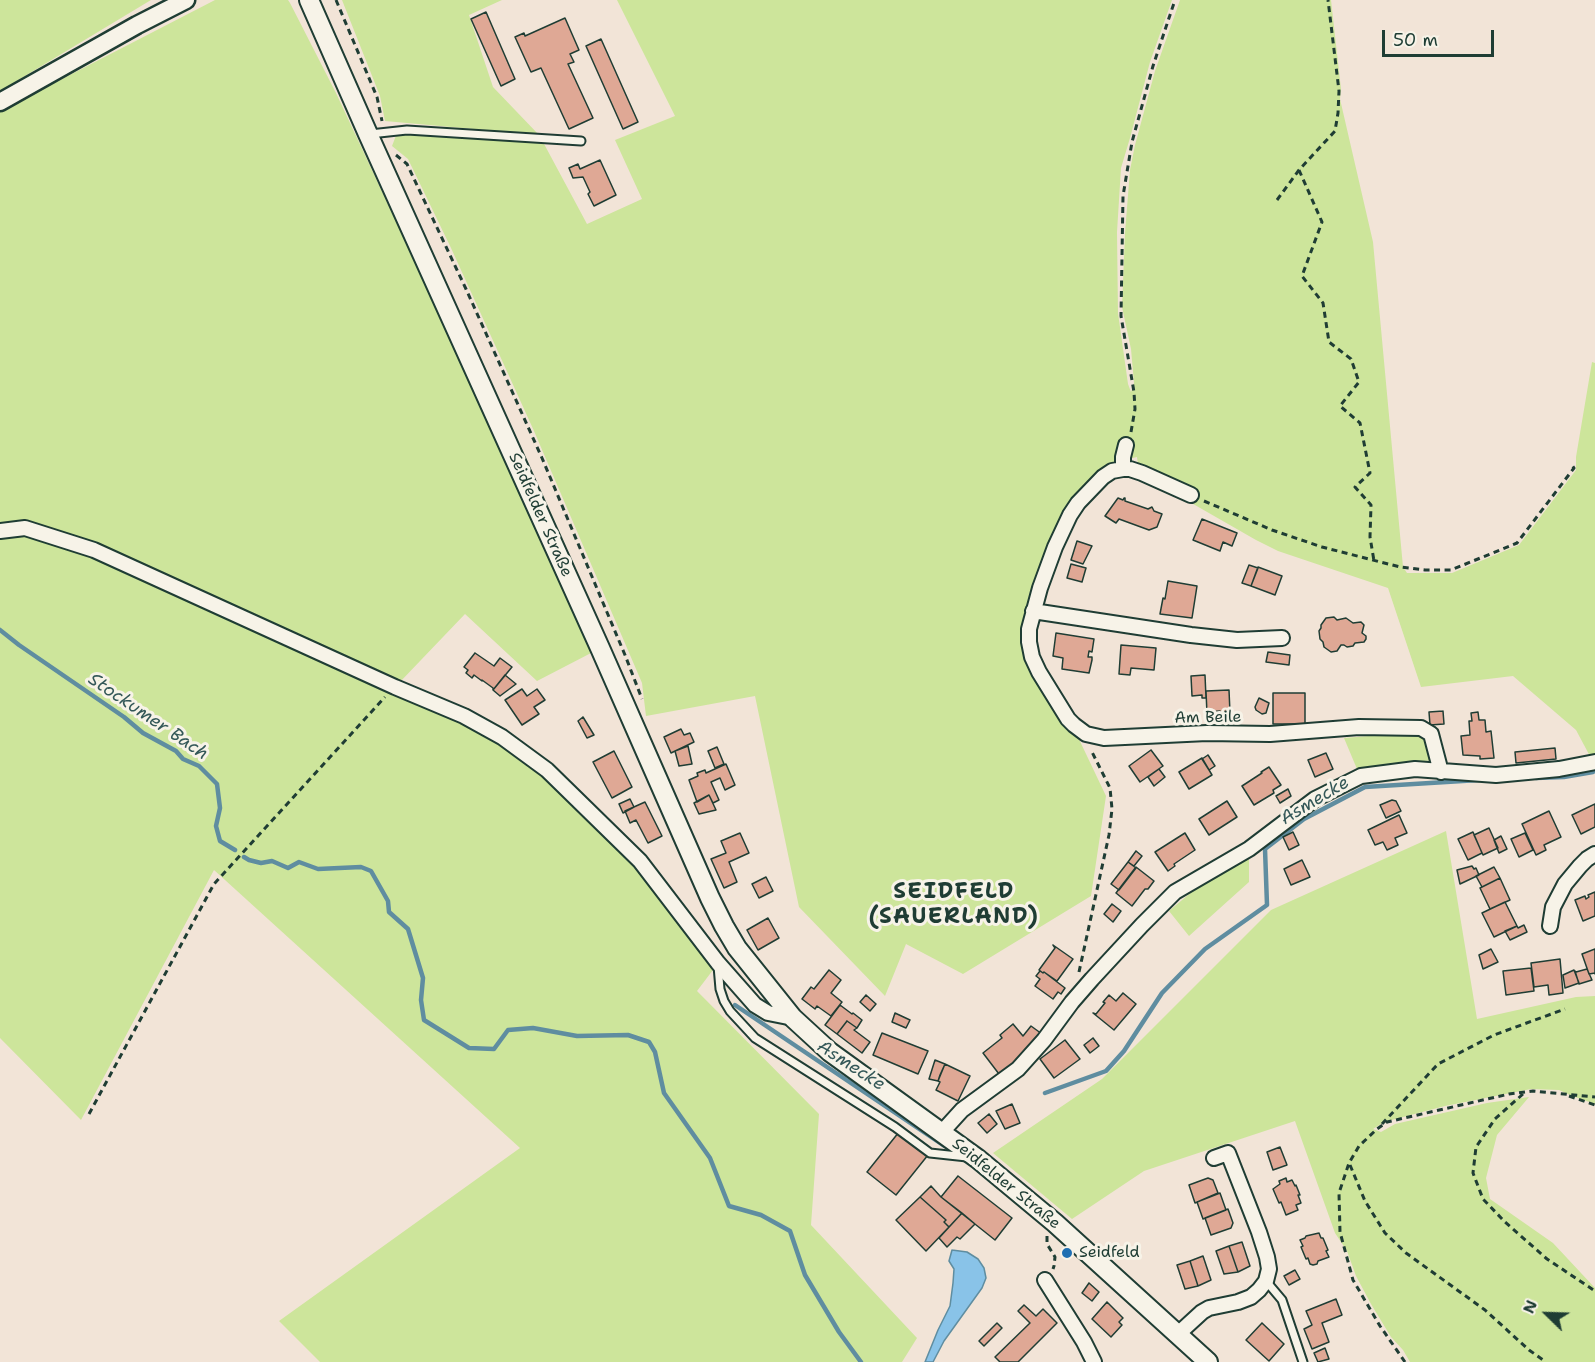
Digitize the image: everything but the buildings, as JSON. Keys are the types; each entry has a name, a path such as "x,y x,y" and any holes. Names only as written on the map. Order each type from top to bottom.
{"main road":[{"name":"Seidfelder Straße","path":"309,0 376,134 641,742 723,926 737,948 793,1018 830,1052 978,1158 1055,1223 1208,1362"}],"street":[{"path":"0,102 186,0"},
{"path":"1122,469 1126,445"},
{"path":"1086,734 1068,719 1039,672 1032,657 1029,642 1033,611 1047,568 1070,515 1078,503 1103,477 1112,471 1122,469 1142,473 1191,495"},
{"name":"Seidfelder Straße","path":"0,531 25,528 94,550 464,716 501,737 547,770 640,861 718,963 755,1005 768,1013 793,1018"},
{"path":"1033,611 1191,635 1238,640 1282,638"},
{"name":"Am Beile","path":"1086,734 1104,738 1207,733 1270,734 1359,727 1421,728 1431,734 1441,772"},
{"path":"942,1132 962,1110 1018,1069 1044,1040 1072,1002 1175,892 1249,849 1315,799 1361,776 1415,769 1496,775 1560,770 1595,762"},
{"path":"1550,926 1553,907 1565,884 1580,866 1595,854"},
{"path":"1178,1334 1209,1308 1251,1297 1266,1281 1269,1269 1249,1203 1228,1153 1214,1158"},
{"path":"1045,1280 1094,1362"}],"lane":[{"path":"376,134 406,130 580,141"},
{"path":"718,963 720,989 724,1001 730,1011 755,1038 895,1126 930,1153 978,1158"},
{"path":"1266,1281 1282,1300 1303,1362"}],"path":[{"path":"336,0 377,97 376,134 407,164 476,310 625,655 642,703"},
{"path":"1126,445 1133,426 1135,409 1120,316 1123,196 1132,142 1175,0"},
{"path":"1277,200 1299,170 1335,131 1339,92 1328,0"},
{"path":"1299,170 1322,222 1302,276 1323,303 1329,342 1351,359 1359,382 1340,405 1360,423 1370,473 1355,487 1371,504 1370,537 1374,561"},
{"path":"1191,495 1322,547 1374,561 1425,570 1451,570 1517,543 1574,468 1572,465"},
{"path":"89,1114 214,884 395,687"},
{"path":"1072,1002 1109,834 1112,809 1110,788 1086,734"},
{"path":"1404,1362 1353,1280 1340,1232 1339,1193 1349,1163 1359,1146 1438,1064 1494,1035 1565,1009"},
{"path":"1377,1129 1387,1122 1509,1094 1533,1091 1595,1097"},
{"path":"1525,1092 1495,1119 1476,1147 1473,1173 1484,1199 1505,1222 1547,1259 1595,1291"},
{"path":"1564,1095 1595,1105"},
{"path":"1349,1163 1365,1201 1385,1233 1406,1253 1485,1310 1545,1362"},
{"path":"1045,1280 1054,1266 1055,1257 1047,1244 1046,1237 1055,1223"}],"green space":[{"path":"0,0 151,0 0,91"},
{"path":"215,0 288,0 290,3 336,93 414,260 593,652 537,681 465,614 399,683 461,722 530,760 626,852 716,966 697,991 819,1114 811,1225 917,1338 902,1362 320,1362 279,1321 520,1148 214,870 81,1120 0,1038 0,111"},
{"path":"342,0 502,0 469,15 493,87 539,135 385,121 380,96"},
{"path":"617,0 1172,0 1150,62 1121,168 1117,232 1118,313 1131,392 1134,383 1131,349 1122,307 1130,170 1155,71 1180,0 1331,0 1341,89 1340,99 1373,242 1403,567 1407,573 1452,573 1519,545 1576,470 1576,457 1592,362 1595,363 1595,759 1592,760 1576,730 1513,676 1421,687 1388,588 1278,551 1256,540 1139,473 1137,457 1111,463 1092,479 1067,512 1025,641 1032,673 1077,735 1106,796 1091,896 963,974 906,944 885,996 799,907 755,696 646,716 642,683 534,431 408,159 392,146 397,133 543,142 587,224 642,199 615,140 675,116"},
{"path":"1393,734 1425,737 1433,760 1357,769 1344,738"},
{"path":"1446,831 1477,1019 1576,997 1595,996 1595,1104 1559,1090 1531,1089 1445,1106 1384,1122 1373,1129 1381,1132 1395,1124 1487,1103 1529,1097 1497,1135 1486,1178 1490,1199 1553,1243 1595,1288 1595,1362 1410,1362 1391,1337 1371,1304 1356,1276 1347,1251 1335,1233 1295,1121 1144,1171 1072,1219 993,1153 1102,1079 1271,910"},
{"path":"1249,859 1249,882 1189,936 1169,911 1220,868"}],"water":[{"path":"952,1250 967,1252 978,1259 984,1268 986,1278 982,1288 944,1341 933,1362 925,1362 950,1306 954,1269 949,1261"}],"waterway":[{"name":"Stockumer Bach","path":"0,630 124,717 143,733 176,751 183,759 199,766 217,784 220,808 216,826 220,841 235,850"},
{"name":"Asmecke","path":"1536,778 1564,777 1593,772"},
{"name":"Asmecke","path":"1045,1093 1106,1071 1124,1051 1162,993 1205,949 1267,905 1265,849 1304,819 1365,787 1479,780"},
{"name":"Stockumer Bach","path":"244,857 261,863 272,861 288,868 299,862 318,869 361,867 371,871 388,901 389,912 408,929 423,978 421,1000 424,1020 469,1048 494,1049 508,1030 533,1028 577,1036 628,1035 649,1042 655,1052 664,1093 710,1158 729,1206 761,1215 790,1231 805,1275 839,1332 861,1362"},
{"name":"Asmecke","path":"735,1005 949,1148"}],"place":[{"name":"Seidfeld","path":"1067,1253"}],"district":[{"name":"SEIDFELD (SAUERLAND)","path":"954,904"}]}
